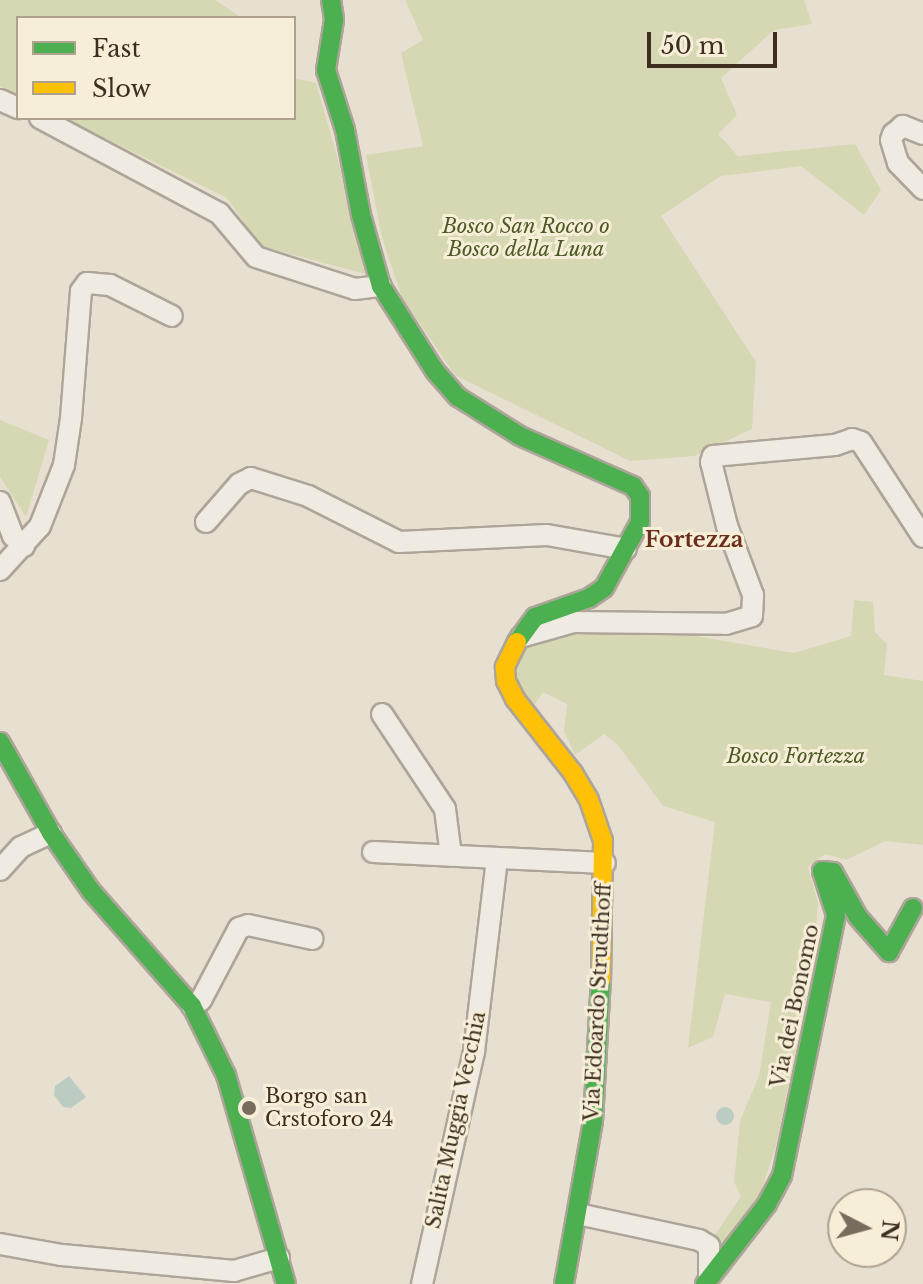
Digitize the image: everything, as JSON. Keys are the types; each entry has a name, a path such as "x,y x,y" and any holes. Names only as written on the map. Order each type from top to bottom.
{"street":[{"name":"Via Edoardo Strudthoff","path":"331,0 334,20 326,70 345,130 361,215 381,286 435,371 458,397 520,436 633,486 640,496 642,507 640,522 604,588 589,598 535,617 509,654 506,681 515,699 573,773 589,800 600,824 605,863 593,1121 564,1284"},
{"path":"44,120 219,213 256,257 355,289 381,286"},
{"path":"923,134 903,126 891,140 898,163 923,189"},
{"path":"0,570 24,546 51,504 64,465 81,291 87,283 110,285 172,316"},
{"path":"521,637 573,622 726,624 752,616 753,595 727,526 711,462 713,456 835,445 852,439 861,442 923,537"},
{"path":"206,522 239,484 251,478 308,496 399,542 547,535 626,549"},
{"path":"0,502 13,536 24,546"},
{"path":"382,714 445,809 451,856"},
{"path":"0,742 51,833 91,891 192,1006 226,1075 286,1284"},
{"path":"0,870 21,847 51,833"},
{"name":"Via Edoardo Strudthoff","path":"373,852 605,863"},
{"name":"Salita Muggia Vecchia","path":"422,1284 474,1052 497,860"},
{"name":"Via dei Bonomo","path":"707,1280 767,1204 782,1176 836,915 822,871 833,872 858,917 889,952 913,908"},
{"path":"192,1006 201,1000 239,928 248,925 313,939"},
{"path":"578,1214 699,1240 709,1246 707,1280"},
{"path":"0,1244 62,1255 234,1271 279,1258"}],"green space":[{"path":"0,0 215,0 239,16 16,16 16,94 0,86"},
{"name":"Bosco San Rocco o Bosco della Luna","path":"405,0 804,0 812,24 774,30 721,78 737,115 718,134 738,156 855,144 881,190 864,215 801,166 721,176 661,216 756,362 752,429 694,456 630,461 455,375 402,298 382,238 366,155 423,146 401,53 423,40"},
{"path":"296,78 316,83 365,274 261,246 227,198 68,120 296,120"},
{"path":"0,420 49,440 26,517 0,477"},
{"name":"Bosco Fortezza","path":"854,600 873,602 875,632 887,644 884,675 923,681 923,845 885,841 846,860 825,854 808,867 818,903 814,959 777,1143 757,1204 720,1249 715,1235 741,1196 734,1182 740,1121 759,1076 771,1002 725,994 713,1037 688,1048 715,822 663,806 618,745 604,734 575,755 564,731 567,704 543,692 531,710 514,679 520,651 545,638 589,631 696,636 794,653 851,636"}],"shaded area":[{"path":"69,1076 86,1097 71,1108 63,1107 54,1095 55,1086"},
{"path":"721,1107 729,1107 734,1116 732,1123 721,1125 716,1120 716,1112"}],"traffic: fast":[{"path":"331,0 334,20 326,70 345,130 361,215 381,286 435,371 458,397 520,436 633,486 640,496 640,522 604,588 589,598 535,617 517,642"},
{"path":"0,742 51,833 91,891 192,1006 226,1075 286,1284"},
{"path":"705,1284 767,1204 782,1176 836,915 822,871 833,872 858,917 889,952 913,908"},
{"path":"564,1284 593,1121 601,980"}],"traffic: slow":[{"path":"517,642 505,667 506,681 515,699 573,773 589,800 603,841 601,980"}],"place":[{"name":"Borgo san Crstoforo 24","path":"249,1108"}],"district":[{"name":"Fortezza","path":"694,540"}]}
